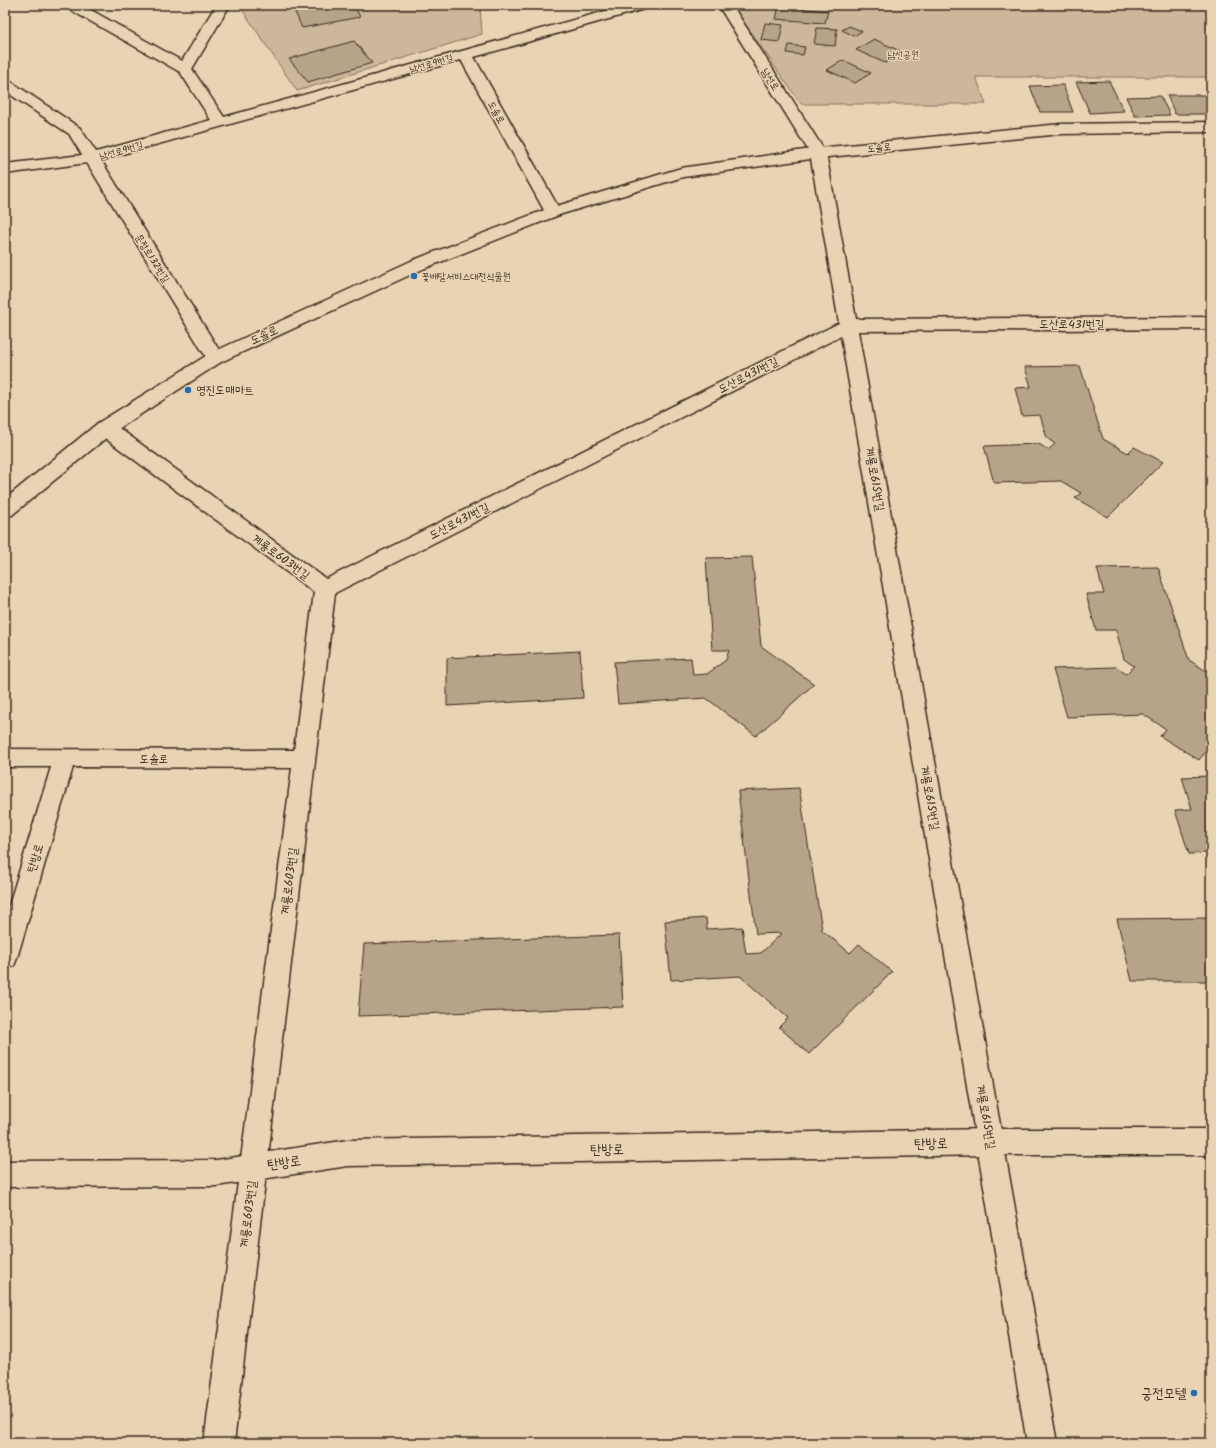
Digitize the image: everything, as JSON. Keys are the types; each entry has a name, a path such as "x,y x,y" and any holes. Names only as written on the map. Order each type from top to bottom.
{"street":[{"path":"72,5 185,69 220,122"},
{"path":"185,69 223,5"},
{"name":"남선로9번길","path":"92,158 465,54 599,10 643,5"},
{"name":"남선로","path":"725,5 818,153"},
{"name":"도솔로","path":"465,54 553,212"},
{"name":"문정로132번길","path":"5,84 75,131 215,358"},
{"name":"도솔로","path":"5,510 105,428 215,358 417,265 553,212 681,173 818,153 1061,129 1211,127"},
{"name":"계룡로615번길","path":"818,153 1042,1443"},
{"path":"5,169 92,158"},
{"name":"도산로431번길","path":"325,590 848,325 1211,323"},
{"name":"계룡로603번길","path":"105,428 325,590 219,1443"},
{"name":"도솔로","path":"5,758 304,759"},
{"name":"탄방로","path":"5,958 65,758"},
{"name":"탄방로","path":"5,1174 216,1173 348,1153 990,1142 1211,1142"}],"green space":[{"path":"243,5 480,5 482,34 297,91 241,8"},
{"name":"남선공원","path":"732,5 1211,5 1211,77 976,77 986,104 801,104"}],"building":[{"path":"336,5 354,5 360,17 302,28 295,12"},
{"path":"779,6 828,11 825,23 776,19"},
{"path":"765,23 783,25 779,42 761,40"},
{"path":"849,26 862,31 854,36 842,30"},
{"path":"817,28 837,29 835,46 814,44"},
{"path":"874,39 902,52 885,63 856,50"},
{"path":"354,41 372,63 308,82 289,59"},
{"path":"789,45 805,47 803,55 787,53"},
{"path":"843,60 871,73 855,83 827,70"},
{"path":"1109,81 1124,111 1090,113 1076,82"},
{"path":"1063,85 1073,112 1040,112 1030,86"},
{"path":"1167,95 1206,95 1211,106 1211,114 1175,114"},
{"path":"1160,96 1170,115 1135,116 1126,97"},
{"path":"1080,366 1103,439 1128,453 1134,447 1163,462 1108,517 1075,498 1081,493 1061,481 994,483 984,446 1039,444 1048,450 1055,444 1047,438 1040,415 1022,416 1015,388 1031,387 1025,367"},
{"path":"752,557 761,646 814,684 756,736 706,698 618,704 614,662 691,658 693,675 707,674 726,660 729,650 712,650 706,558"},
{"path":"1158,567 1189,660 1211,674 1211,745 1199,760 1160,736 1166,729 1143,714 1067,717 1053,669 1116,667 1126,674 1134,666 1124,659 1116,630 1096,630 1086,594 1104,594 1097,568"},
{"path":"580,651 583,698 447,706 447,658"},
{"path":"1211,776 1211,856 1210,853 1189,854 1175,810 1192,809 1182,777"},
{"path":"799,788 822,930 850,953 859,944 892,972 809,1054 779,1027 788,1018 740,976 671,980 665,921 706,918 707,929 742,927 746,954 761,953 782,933 756,934 738,791"},
{"path":"1211,918 1211,981 1132,981 1117,919"},
{"path":"619,935 623,1007 358,1016 364,944"}],"place":[{"name":"꽃배달서비스대전식물원","path":"414,276"},
{"name":"영진도매마트","path":"188,390"},
{"name":"궁전모텔","path":"1194,1393"}]}
